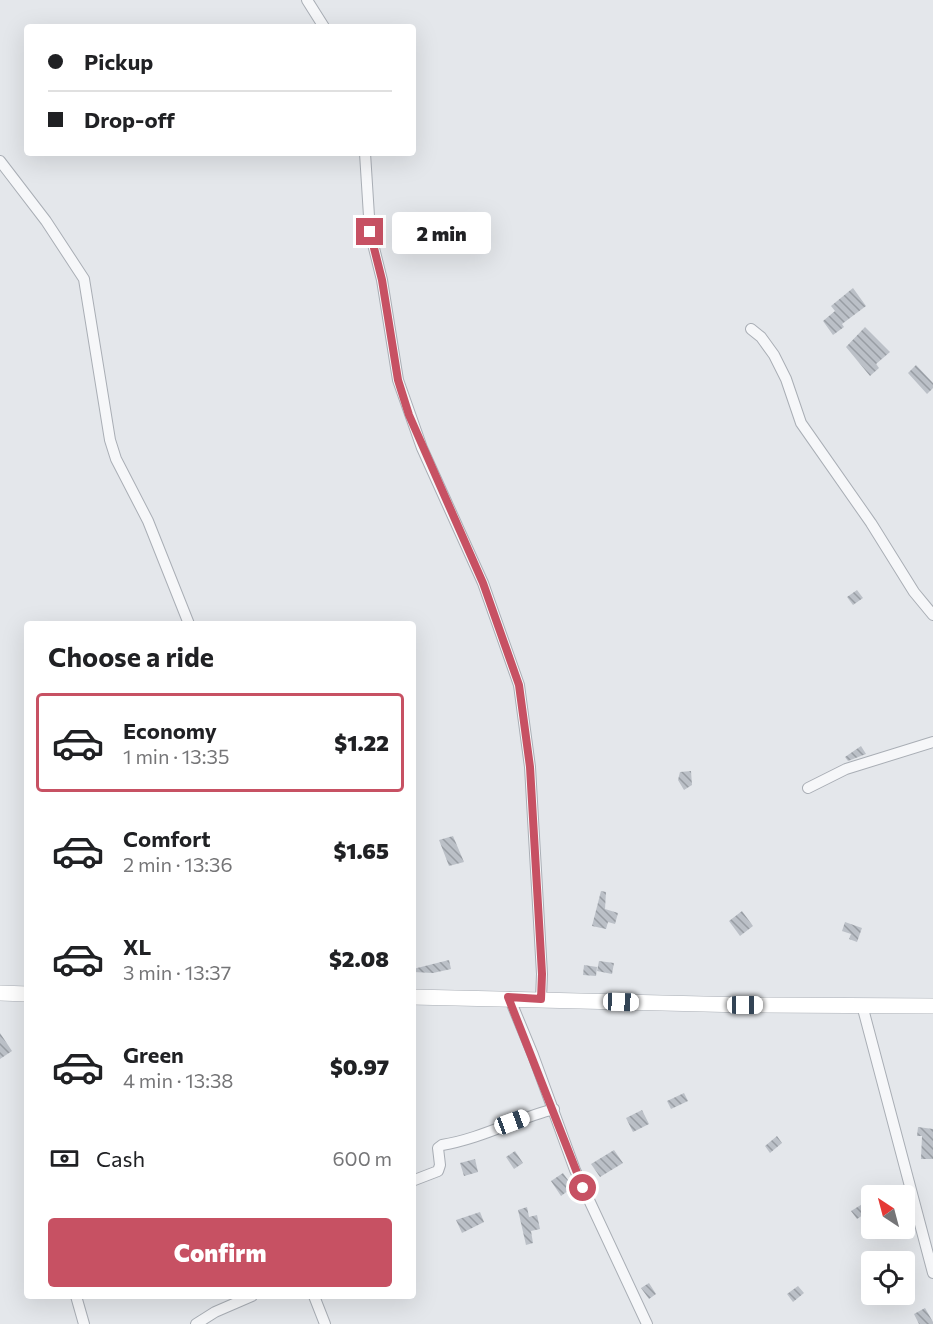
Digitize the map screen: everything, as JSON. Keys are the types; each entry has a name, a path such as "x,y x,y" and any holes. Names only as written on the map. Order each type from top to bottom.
{"main road":[{"path":"0,993 24,994"},
{"path":"416,997 508,997 745,1005 933,1006"}],"street":[{"path":"307,0 322,24"},
{"path":"365,156 370,232 382,280 398,380 422,448 483,583 519,685 530,767 542,974 541,999"},
{"path":"0,161 46,221 84,279 110,440 116,459 152,531 188,621"},
{"path":"751,329 761,337 774,355 786,379 801,423 865,514 914,592 933,615"},
{"path":"808,789 846,769 933,742"},
{"path":"508,997 554,1110 575,1170 647,1324"},
{"path":"862,1005 933,1273"},
{"path":"416,1180 438,1172 440,1165 438,1148 442,1145 476,1137 524,1117 554,1110"},
{"path":"77,1299 84,1324"},
{"path":"196,1324 215,1312 245,1299"},
{"path":"315,1299 325,1324"}],"building":[{"path":"853,288 866,306 842,324 844,327 833,335 823,321 835,311 831,306"},
{"path":"865,327 890,352 876,364 879,368 870,376 846,347"},
{"path":"916,365 933,383 933,388 927,394 908,373"},
{"path":"857,590 863,598 853,605 847,597"},
{"path":"861,746 866,754 848,761 845,757"},
{"path":"691,771 692,785 684,790 678,780 680,772"},
{"path":"453,836 464,862 449,866 439,840"},
{"path":"601,891 606,892 605,909 618,913 615,924 608,922 606,929 592,926"},
{"path":"742,911 753,926 740,936 729,921"},
{"path":"845,922 862,928 857,942 849,939 851,934 842,931"},
{"path":"449,960 451,969 433,973 416,972 416,968"},
{"path":"599,961 614,963 612,974 597,971"},
{"path":"584,965 597,967 596,976 583,975"},
{"path":"0,1033 12,1051 0,1059"},
{"path":"684,1093 688,1101 671,1109 667,1101"},
{"path":"642,1110 649,1124 633,1132 626,1118"},
{"path":"918,1127 933,1129 933,1159 921,1159 922,1136 917,1136"},
{"path":"777,1136 782,1143 770,1153 765,1146"},
{"path":"614,1150 623,1163 600,1177 591,1164"},
{"path":"515,1151 523,1163 514,1169 506,1157"},
{"path":"475,1159 478,1172 464,1176 460,1163"},
{"path":"563,1173 573,1187 561,1196 551,1181"},
{"path":"861,1205 861,1216 857,1219 851,1211"},
{"path":"527,1207 529,1217 537,1215 540,1229 531,1231 533,1243 526,1245 518,1210"},
{"path":"480,1212 484,1222 462,1233 456,1220"},
{"path":"649,1283 656,1294 649,1299 641,1288"},
{"path":"798,1286 804,1293 793,1302 787,1294"},
{"path":"925,1308 933,1324 919,1324 914,1314"}],"route":[{"path":"370,232 382,280 398,380 409,415 483,583 519,685 526,722 530,767 542,974 541,999 508,997 517,1014 583,1188"}]}
